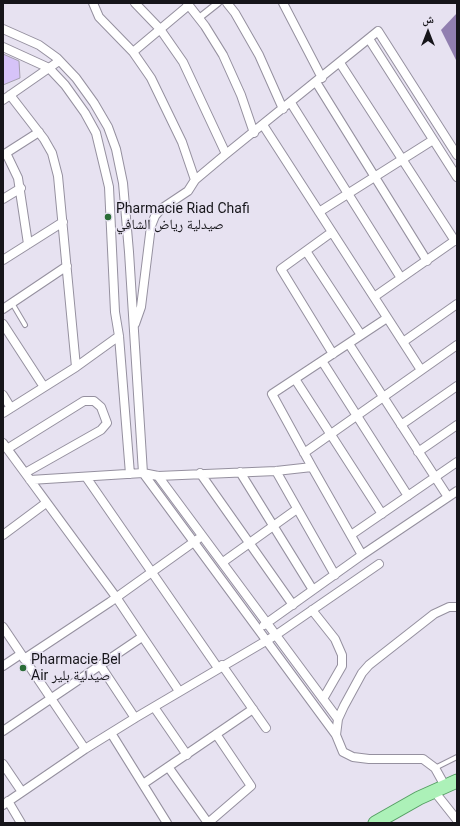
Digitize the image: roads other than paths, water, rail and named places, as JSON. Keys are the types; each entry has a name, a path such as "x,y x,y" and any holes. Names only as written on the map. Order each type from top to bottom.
{"main road":[{"path":"375,823 439,788 457,781"}],"street":[{"path":"93,3 99,17 133,52 151,78 189,158 196,180"},
{"path":"135,3 160,29 183,62 226,154"},
{"path":"199,18 218,3"},
{"path":"227,3 235,13 259,55 283,109"},
{"path":"283,3 319,80 374,176 426,260"},
{"path":"133,52 188,4 223,55 241,95 254,133"},
{"path":"3,29 39,45 59,61 76,78 94,103 108,127 116,149 123,183 134,325 143,473 268,640 336,735 343,752 353,758 423,759 434,768 439,788 457,820"},
{"path":"134,325 141,307 151,226 155,216 162,209 188,191 196,180 226,154 254,133 378,31 457,155"},
{"path":"368,39 457,177"},
{"path":"3,47 49,68 85,113 96,133 109,187 115,312 119,336 130,474"},
{"path":"59,61 6,98 39,132 52,153 58,176 76,367"},
{"path":"340,63 456,240 374,297"},
{"path":"291,103 401,278"},
{"path":"263,125 421,370"},
{"path":"28,244 21,188 16,170 4,154 39,132"},
{"path":"319,212 433,140"},
{"path":"3,199 21,188"},
{"path":"4,259 63,222"},
{"path":"332,232 281,269 333,354"},
{"path":"306,251 361,336"},
{"path":"3,309 67,266"},
{"path":"403,342 457,304"},
{"path":"362,555 272,394 387,318"},
{"path":"3,324 44,387"},
{"path":"3,413 76,367 119,336"},
{"path":"348,344 448,498"},
{"path":"304,452 456,347"},
{"path":"322,361 408,496"},
{"path":"295,379 382,514"},
{"path":"401,425 457,386"},
{"path":"3,394 11,408"},
{"path":"25,473 101,430 107,423 101,407 94,401 84,401 5,446 46,503 58,516 116,597 179,690"},
{"path":"418,452 457,425"},
{"path":"351,535 457,462"},
{"path":"30,480 143,473 158,476 200,473 276,471 312,467"},
{"path":"276,471 335,575"},
{"path":"240,472 313,590"},
{"path":"200,473 292,605"},
{"path":"158,476 338,719"},
{"path":"86,477 220,666 266,728"},
{"path":"259,629 362,555 457,491"},
{"path":"3,535 46,503"},
{"path":"223,562 297,509"},
{"path":"3,666 23,656 116,597 195,542 202,535"},
{"path":"22,823 6,803 85,749 179,690 276,635 379,564"},
{"path":"336,735 338,719 351,692 369,664 434,614 449,607 457,607"},
{"path":"312,610 335,639 342,655 342,666 323,699"},
{"path":"3,627 85,749"},
{"path":"3,731 142,637"},
{"path":"100,665 135,718"},
{"path":"154,707 187,755"},
{"path":"144,784 253,709"},
{"path":"111,733 167,823"},
{"path":"169,768 208,823 251,786 216,734"},
{"path":"3,764 22,792"}],"lane":[{"path":"12,303 25,325"},
{"path":"434,768 457,757"}],"place":[{"name":"Pharmacie Riad Chafi صيدلية رياض الشافي","path":"108,217"},
{"name":"Pharmacie Bel Air صيدلية بلير","path":"23,668"}]}
